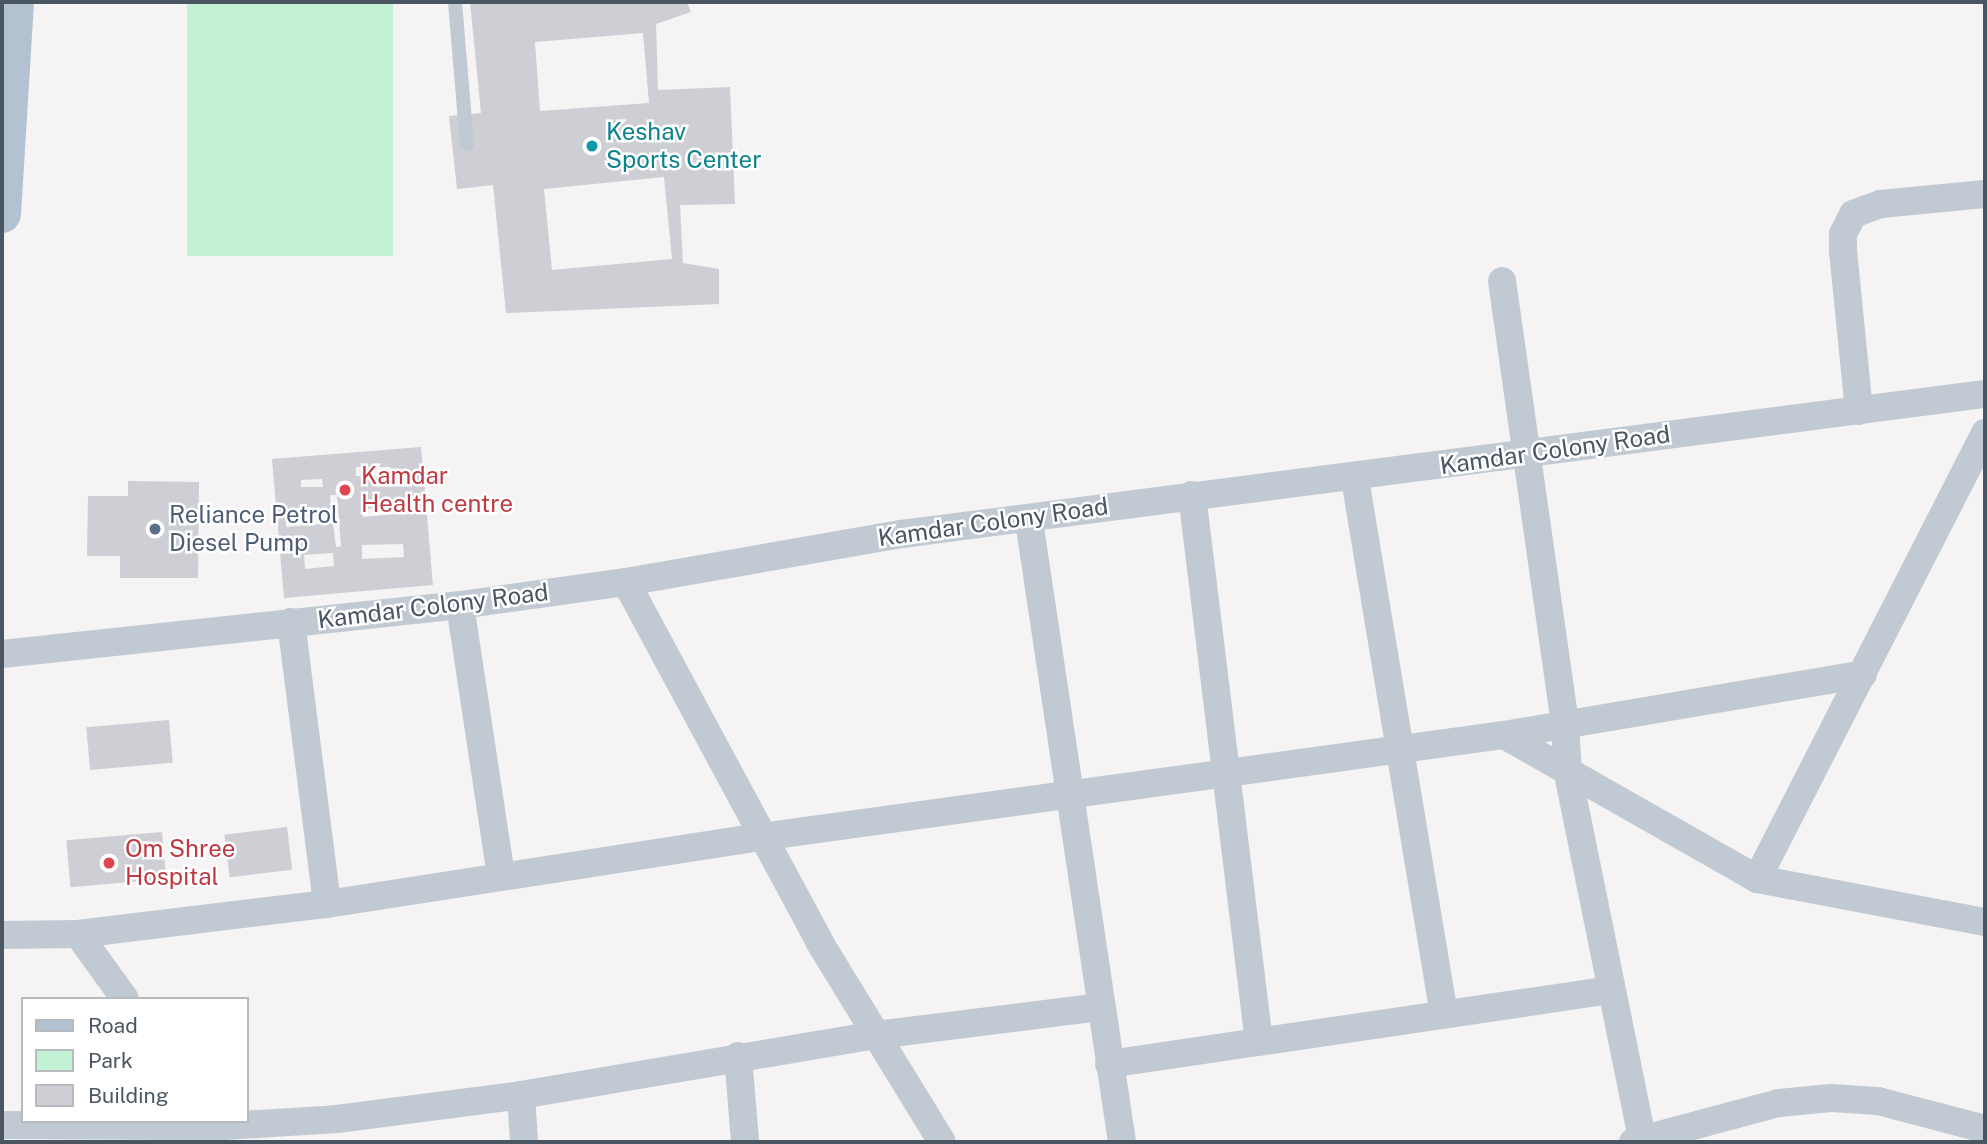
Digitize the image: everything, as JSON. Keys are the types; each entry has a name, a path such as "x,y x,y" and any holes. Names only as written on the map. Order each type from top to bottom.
{"main road":[{"path":"2,214 15,2"}],"street":[{"path":"1859,411 1843,251 1843,234 1853,215 1881,204 1985,194"},
{"path":"1502,281 1565,724 1568,774 1639,1141 1779,1103 1831,1098 1878,1101 1937,1131 1985,1129"},
{"name":"Kamdar Colony Road","path":"2,654 460,605 626,582 838,543 1029,521 1192,495 1355,478 1985,394"},
{"path":"1757,879 1985,433"},
{"path":"1355,478 1444,1015"},
{"path":"1192,495 1259,1042"},
{"path":"1029,521 1122,1142"},
{"path":"626,582 761,837 876,1035 942,1142"},
{"path":"460,605 501,877"},
{"path":"291,622 327,904"},
{"path":"2,936 78,934 327,904 761,837 1504,735 1863,674"},
{"path":"1504,735 1568,774 1757,879 1983,916"},
{"path":"78,934 124,997"},
{"path":"1109,1064 1611,990"},
{"path":"2,1125 226,1130 337,1119 521,1095 738,1056 876,1035 1101,1007"},
{"path":"738,1056 745,1142"},
{"path":"521,1095 524,1142"}],"lane":[{"path":"455,2 467,144"}],"green space":[{"path":"187,2 393,2 393,256 187,256"}],"building":[{"name":"Keshav Sports Center","path":"470,2 687,2 691,12 656,24 658,90 730,87 735,204 680,205 683,263 719,269 719,304 506,313 493,185 457,189 449,116 481,113","holes":["643,33 649,103 540,111 535,42","664,177 672,259 552,270 544,189"]},
{"path":"421,447 433,585 284,598 272,459","holes":["356,467 390,467 390,476 356,476","322,479 323,487 301,487 301,480","330,495 337,495 341,546 336,547 333,523 286,527 286,518 332,514","409,506 409,513 363,517 362,509","403,544 404,557 362,559 362,545","333,553 334,566 305,569 304,555"]},
{"path":"128,481 199,482 198,578 120,578 120,556 87,556 88,496 128,496"},
{"path":"169,720 173,763 90,770 86,727"},
{"path":"287,827 292,870 230,877 224,835"},
{"path":"162,832 166,879 70,887 66,840"}],"place":[{"name":"Keshav Sports Center","path":"592,146"},
{"name":"Kamdar Health centre","path":"345,490"},
{"name":"Reliance Petrol Diesel Pump","path":"155,529"},
{"name":"Om Shree Hospital","path":"109,863"}]}
